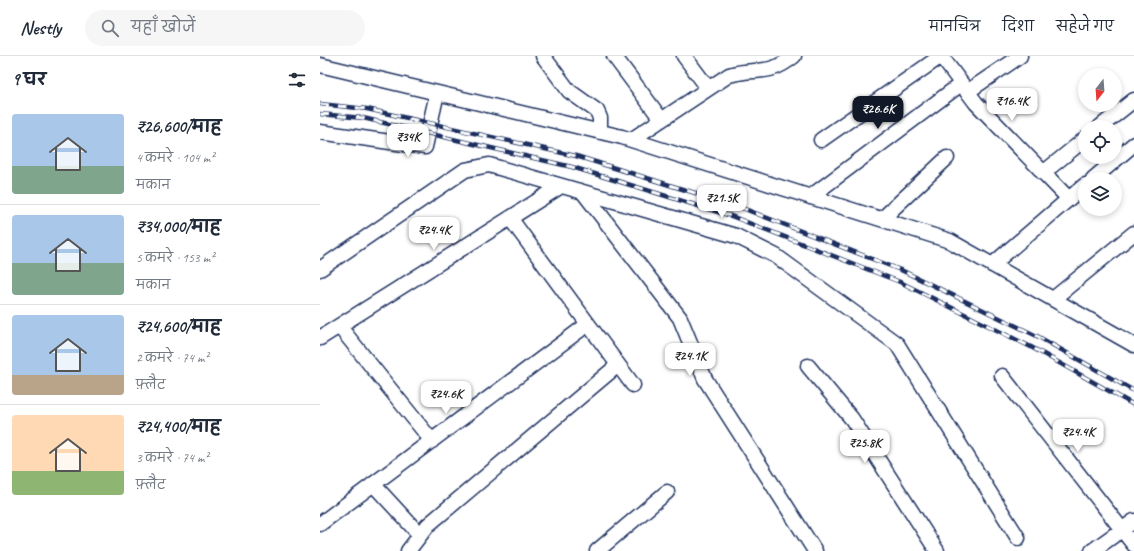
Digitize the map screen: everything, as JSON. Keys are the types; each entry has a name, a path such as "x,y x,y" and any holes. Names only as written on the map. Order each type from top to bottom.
{"street":[{"path":"543,56 569,91 597,111 600,118 600,132"},
{"path":"614,56 661,119"},
{"path":"684,56 708,88"},
{"path":"630,140 728,75 738,72 774,69 794,56"},
{"path":"821,140 941,56 964,88 1069,199"},
{"path":"810,197 964,88 1020,56"},
{"path":"320,64 630,140 950,241 1053,299 1131,340"},
{"path":"320,132 425,147 437,93"},
{"path":"1109,120 1134,100"},
{"path":"1043,172 1078,144"},
{"path":"1101,172 1134,144"},
{"path":"882,219 947,158"},
{"path":"320,269 465,170 472,167 489,165 736,236 776,256 888,335 897,344 1018,538"},
{"path":"320,338 561,186"},
{"path":"583,192 680,318 705,379 815,551"},
{"path":"992,264 1078,192"},
{"path":"510,218 633,385"},
{"path":"1053,299 1134,233"},
{"path":"320,524 588,324"},
{"path":"339,326 432,441"},
{"path":"408,551 428,525 618,364"},
{"path":"808,366 852,419 937,551"},
{"path":"1002,376 1134,545"},
{"path":"373,484 420,535"},
{"path":"597,551 667,492"},
{"path":"1092,551 1134,521"}],"railway":[{"path":"320,104 367,109 576,156 737,206 903,271 1037,336 1134,391"},
{"path":"320,114 363,118 572,167 731,216 900,282 1031,347 1134,405"}]}
